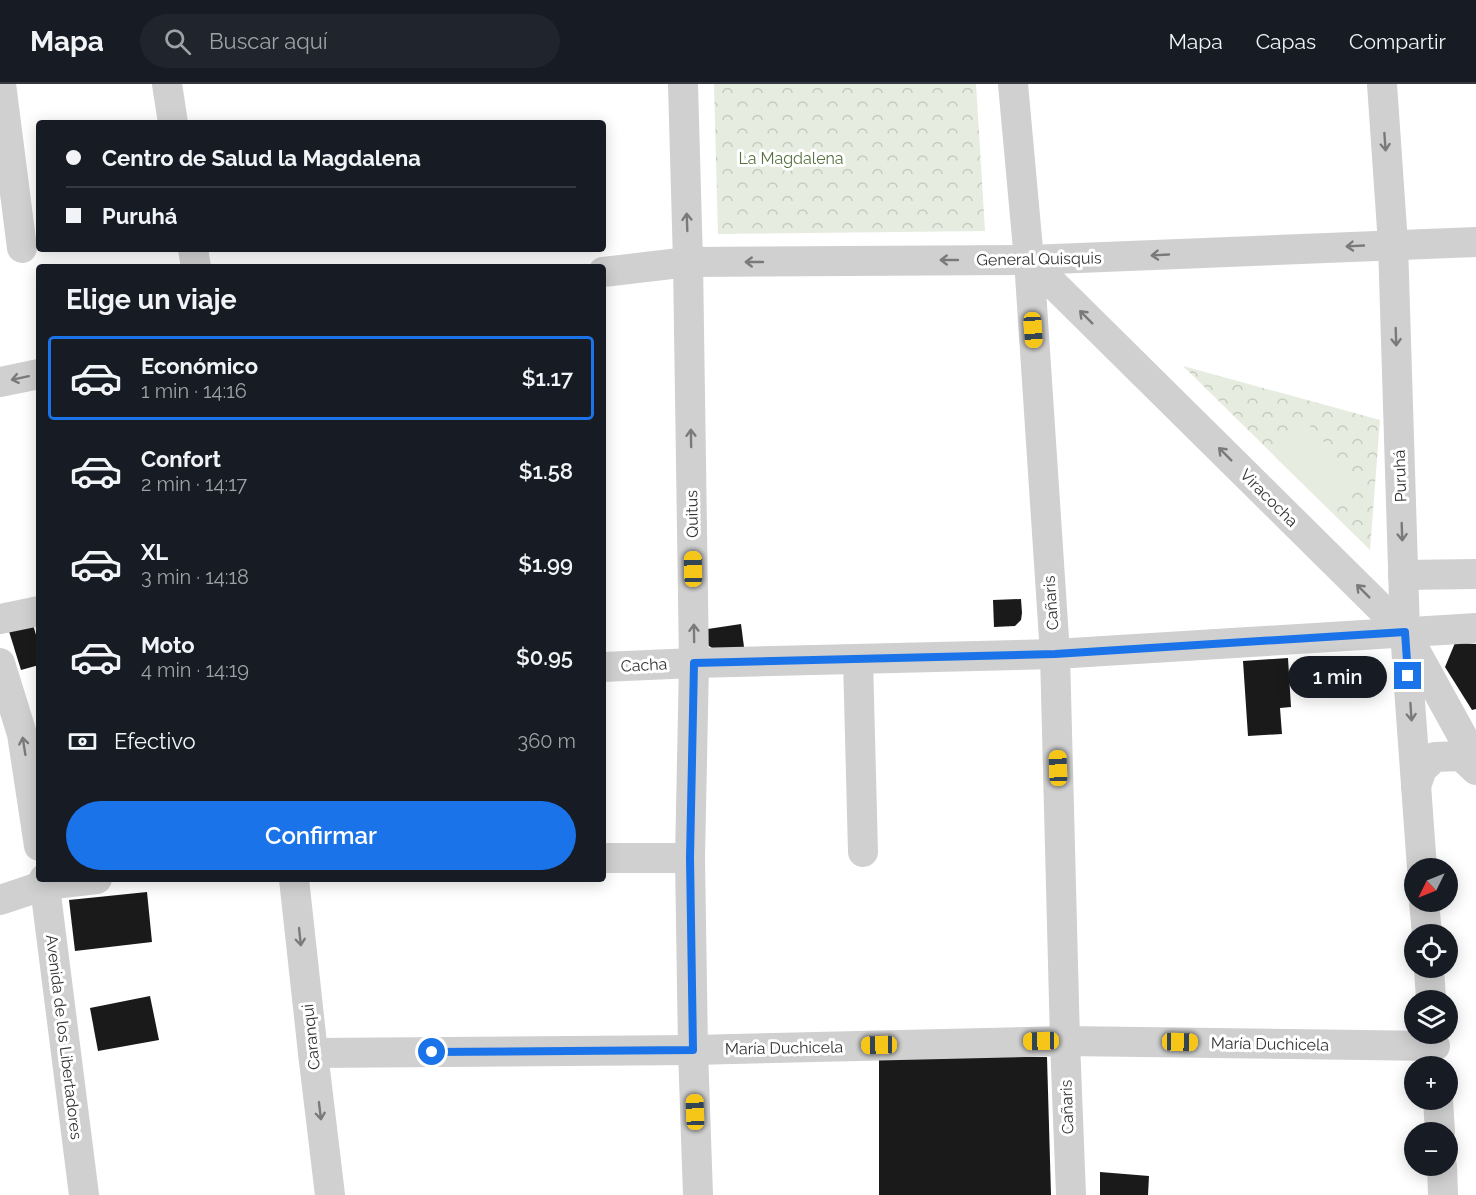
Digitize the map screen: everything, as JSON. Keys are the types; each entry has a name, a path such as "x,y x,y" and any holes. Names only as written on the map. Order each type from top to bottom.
{"street":[{"path":"1,84 22,248"},
{"path":"166,84 172,120"},
{"name":"Quitus","path":"683,84 694,663 690,858 698,1195"},
{"name":"Cañaris","path":"1013,84 1029,260 1055,654 1071,1195"},
{"name":"Puruhá","path":"1382,84 1392,244 1405,632 1421,858"},
{"name":"General Quisquis","path":"606,272 688,262 1029,260 1476,242"},
{"name":"Viracocha","path":"1029,260 1405,632 1476,761"},
{"path":"0,382 36,375"},
{"path":"1403,575 1476,574"},
{"path":"0,619 36,612"},
{"name":"Cacha","path":"606,667 1055,654 1476,628"},
{"path":"858,659 863,852"},
{"path":"0,663 22,734 36,826"},
{"path":"1416,786 1422,769 1436,757 1461,756 1476,770"},
{"path":"606,858 690,858"},
{"path":"0,900 45,882"},
{"name":"Avenida de los Libertadores","path":"45,882 84,1195"},
{"name":"Caranqui","path":"294,882 330,1195"},
{"name":"María Duchicela","path":"313,1053 693,1050 1065,1041 1435,1049"},
{"path":"1442,1176 1443,1195"}],"green space":[{"name":"La Magdalena","path":"714,84 976,84 985,231 718,234"},
{"path":"1183,366 1380,420 1370,550"},
{"path":"1309,425 1361,485 1331,511 1275,457"}],"building":[{"path":"1021,599 1021,620 1015,626 994,627 993,600"},
{"path":"31,618 36,635 36,666 21,670 7,625"},
{"path":"741,624 744,647 715,650 703,642 701,630"},
{"path":"1455,643 1476,644 1476,709 1472,710 1445,667"},
{"path":"1288,658 1291,707 1280,708 1282,734 1248,736 1243,661"},
{"path":"147,892 152,942 75,951 69,900"},
{"path":"150,996 159,1040 98,1051 90,1008"},
{"path":"879,1057 1047,1057 1051,1195 879,1195"},
{"path":"1100,1172 1149,1176 1148,1195 1100,1195"}],"route":[{"path":"432,1052 693,1050 690,858 694,663 1055,654 1405,632 1408,676"}]}
